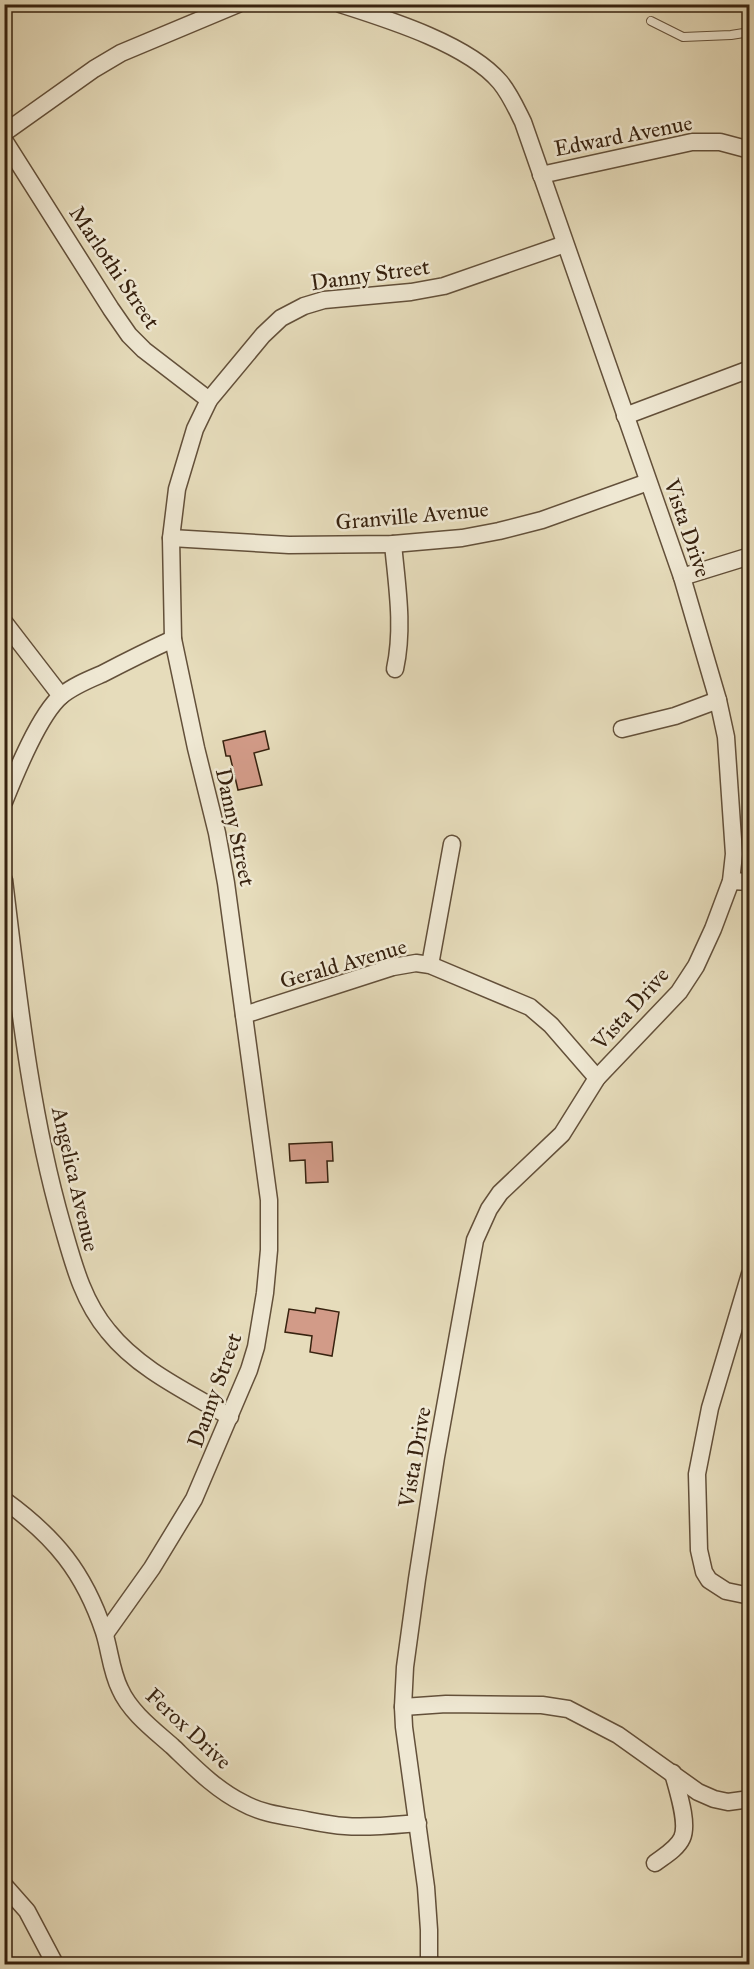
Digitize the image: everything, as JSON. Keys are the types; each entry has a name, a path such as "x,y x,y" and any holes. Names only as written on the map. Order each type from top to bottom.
{"street":[{"path":"4,132 94,69 122,53 238,4"},
{"name":"Vista Drive","path":"340,4 435,38 465,53 499,81 510,96 523,122 682,577 718,700 726,737 733,825 734,854 730,881 700,956 678,992 597,1078 562,1134 500,1193 489,1209 476,1239 424,1534 405,1667 403,1707 427,1898 429,1965"},
{"name":"Marlothi Street","path":"4,140 129,335 162,365 209,400"},
{"name":"Edward Avenue","path":"541,175 692,142 720,142 750,150"},
{"name":"Danny Street","path":"105,1634 152,1568 194,1499 230,1417 256,1347 269,1250 269,1200 226,883 217,833 172,639 171,537 177,489 185,456 209,400 263,335 281,318 304,306 324,300 411,292 444,286 565,244"},
{"path":"626,416 750,369"},
{"name":"Granville Avenue","path":"171,537 290,545 393,544 462,538 542,520 648,482"},
{"path":"393,544 400,620 400,641 395,669"},
{"path":"682,577 750,556"},
{"path":"4,622 61,696"},
{"path":"4,802 49,708 61,696 83,682 172,639"},
{"path":"622,729 675,716 718,700"},
{"path":"430,965 452,844"},
{"name":"Angelica Avenue","path":"4,880 25,1040 41,1137 55,1201 79,1283 91,1308 109,1333 132,1355 153,1371 230,1417"},
{"path":"730,881 750,882"},
{"name":"Gerald Avenue","path":"243,1015 393,967 416,963 430,965 530,1007 550,1025 597,1078"},
{"path":"750,1274 710,1408 697,1474 699,1550 704,1572 709,1580 726,1591 750,1596"},
{"name":"Ferox Drive","path":"4,1500 36,1524 65,1555 88,1593 105,1634 114,1676 127,1702 183,1757 241,1803 279,1815 345,1826 418,1823"},
{"path":"403,1707 446,1704 542,1705 568,1709 618,1734 698,1792 728,1802 750,1799"},
{"path":"655,1863 677,1845 685,1829 674,1773"},
{"path":"4,1886 27,1911 55,1965"}],"lane":[{"path":"651,21 683,37 750,32"}],"building":[{"path":"265,731 269,749 254,753 262,785 238,790 230,756 226,756 223,741"},
{"path":"332,1142 333,1161 327,1161 328,1182 306,1183 305,1160 290,1161 289,1144"},
{"path":"316,1308 339,1312 332,1356 310,1352 312,1336 285,1332 289,1309 315,1313"}]}
